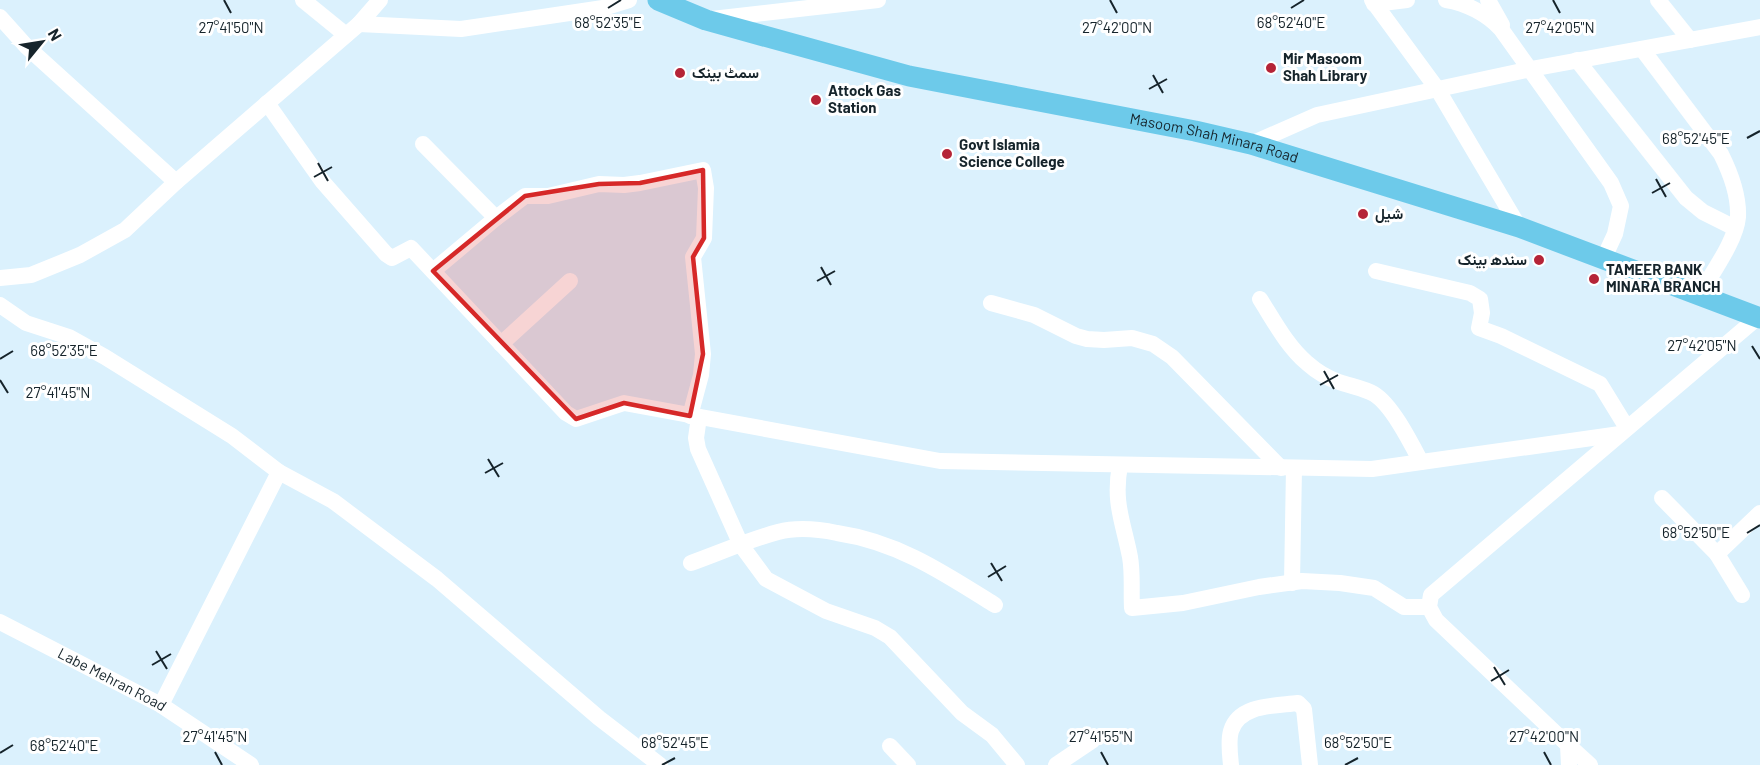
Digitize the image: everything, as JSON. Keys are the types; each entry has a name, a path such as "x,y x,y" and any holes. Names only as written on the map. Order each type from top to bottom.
{"main road":[{"name":"Masoom Shah Minara Road","path":"658,0 706,20 909,76 1195,131 1251,144 1519,227 1759,318"}],"street":[{"path":"303,0 352,30 460,29 603,8 629,0"},
{"path":"0,279 31,275 80,255 125,230 176,182 352,30 380,0"},
{"path":"706,20 878,0"},
{"path":"1373,2 1407,0"},
{"path":"1446,0 1454,1 1491,18 1501,29 1611,183 1621,207 1615,234 1603,260"},
{"path":"1488,0 1502,24 1501,29"},
{"path":"1658,0 1690,40"},
{"path":"1373,2 1438,90 1519,227"},
{"path":"0,17 26,46 176,182"},
{"path":"1251,144 1317,115 1531,69 1760,27"},
{"path":"1642,49 1721,154 1727,166 1736,199 1738,216 1735,228 1699,296"},
{"path":"1577,60 1686,198 1703,212 1735,228"},
{"path":"267,103 322,181 386,254 392,258 411,248 566,413 576,419 624,403 940,461 1372,469 1623,431"},
{"path":"423,144 496,218"},
{"path":"433,272 525,196 548,196 599,184 640,183 703,170 706,188 704,238 693,256 703,354 695,416 696,438 698,449 741,545 766,579 826,611 875,628 890,637 962,713 992,735 1017,765"},
{"path":"1376,271 1470,293 1480,299 1482,313 1479,328 1501,336 1600,384 1623,431"},
{"path":"501,344 570,281"},
{"path":"1260,299 1288,343 1305,361 1321,373 1339,382 1373,393 1382,400 1408,436 1421,462"},
{"path":"991,303 1034,315 1076,336 1087,339 1132,338 1153,344 1172,357 1288,468 1292,583"},
{"path":"0,305 26,323 69,337 105,357 232,436 279,472 333,501 437,579 598,718 660,765"},
{"path":"0,321 17,317"},
{"path":"1590,765 1436,620 1429,608 1431,595 1759,318"},
{"path":"1120,465 1116,499 1130,557 1132,608 1183,603 1259,587 1292,583 1340,583 1374,588 1404,607 1429,608"},
{"path":"161,705 279,472"},
{"path":"1662,498 1717,554 1742,595"},
{"path":"1717,554 1760,513"},
{"path":"691,563 779,532 822,530 860,536 902,551 995,605"},
{"name":"Labe Mehran Road","path":"0,622 161,705 251,765"},
{"path":"1231,765 1231,730 1240,717 1254,708 1298,703 1304,709 1310,765"},
{"path":"1056,765 1093,740"},
{"path":"1568,745 1569,765"},
{"path":"890,746 908,765"}],"highlighted area":[{"path":"703,170 704,238 693,257 703,354 690,416 624,403 576,419 433,271 525,196 599,184 640,183"}],"place":[{"name":"Mir Masoom Shah Library","path":"1271,68"},
{"name":"سمٹ بینک","path":"680,73"},
{"name":"Attock Gas Station","path":"816,100"},
{"name":"Govt Islamia Science College","path":"947,154"},
{"name":"شیل","path":"1363,214"},
{"name":"سندھ بینک","path":"1539,260"},
{"name":"TAMEER BANK MINARA BRANCH","path":"1594,279"}]}
